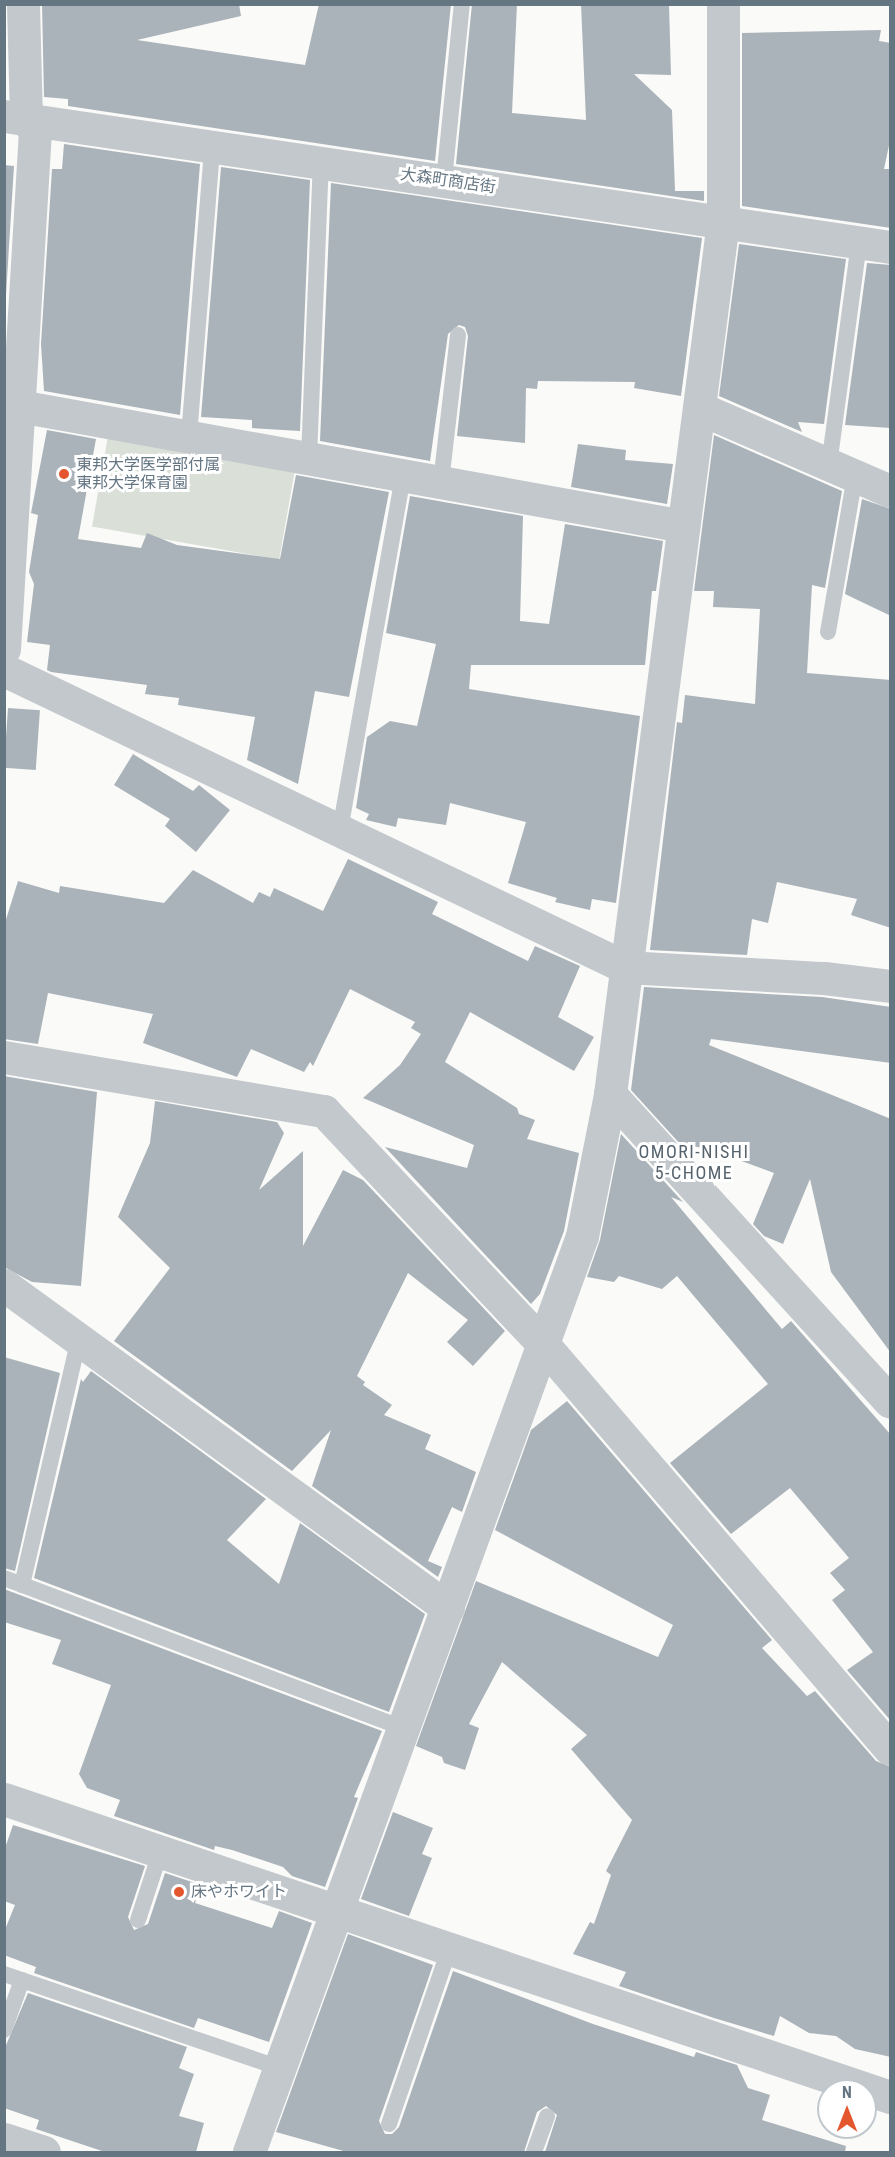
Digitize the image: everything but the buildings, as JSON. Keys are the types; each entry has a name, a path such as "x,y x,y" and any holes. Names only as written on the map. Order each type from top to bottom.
{"street":[{"path":"4,649 35,131 15,118 23,4"},
{"path":"249,2152 335,1908 448,1608 582,1236 610,1094 723,221 723,4"},
{"name":"大森町商店街","path":"15,118 875,245"},
{"path":"19,406 683,526"},
{"path":"699,408 891,491"},
{"path":"4,670 626,967 824,978 891,986"},
{"path":"4,1057 324,1111 543,1344 891,1749"},
{"path":"610,1094 891,1402"},
{"path":"4,1285 448,1608"},
{"path":"4,1798 891,2097"}],"lane":[{"path":"444,180 462,4"},
{"path":"189,436 212,147"},
{"path":"309,458 321,163"},
{"path":"828,632 842,471 875,245"},
{"path":"441,482 458,334"},
{"path":"340,830 403,475"},
{"path":"22,1584 79,1339"},
{"path":"4,1578 403,1728"},
{"path":"138,1920 161,1850"},
{"path":"389,2124 450,1947"},
{"path":"4,1974 278,2067"},
{"path":"4,2030 22,1980"},
{"path":"534,2152 547,2116"}],"shaded area":[{"path":"108,436 295,469 279,560 92,527"}],"place":[{"name":"東邦大学医学部付属 東邦大学保育園","path":"64,474"},
{"name":"床やホワイト","path":"179,1892"}],"district":[{"name":"OMORI-NISHI 5-CHOME","path":"694,1163"}]}
